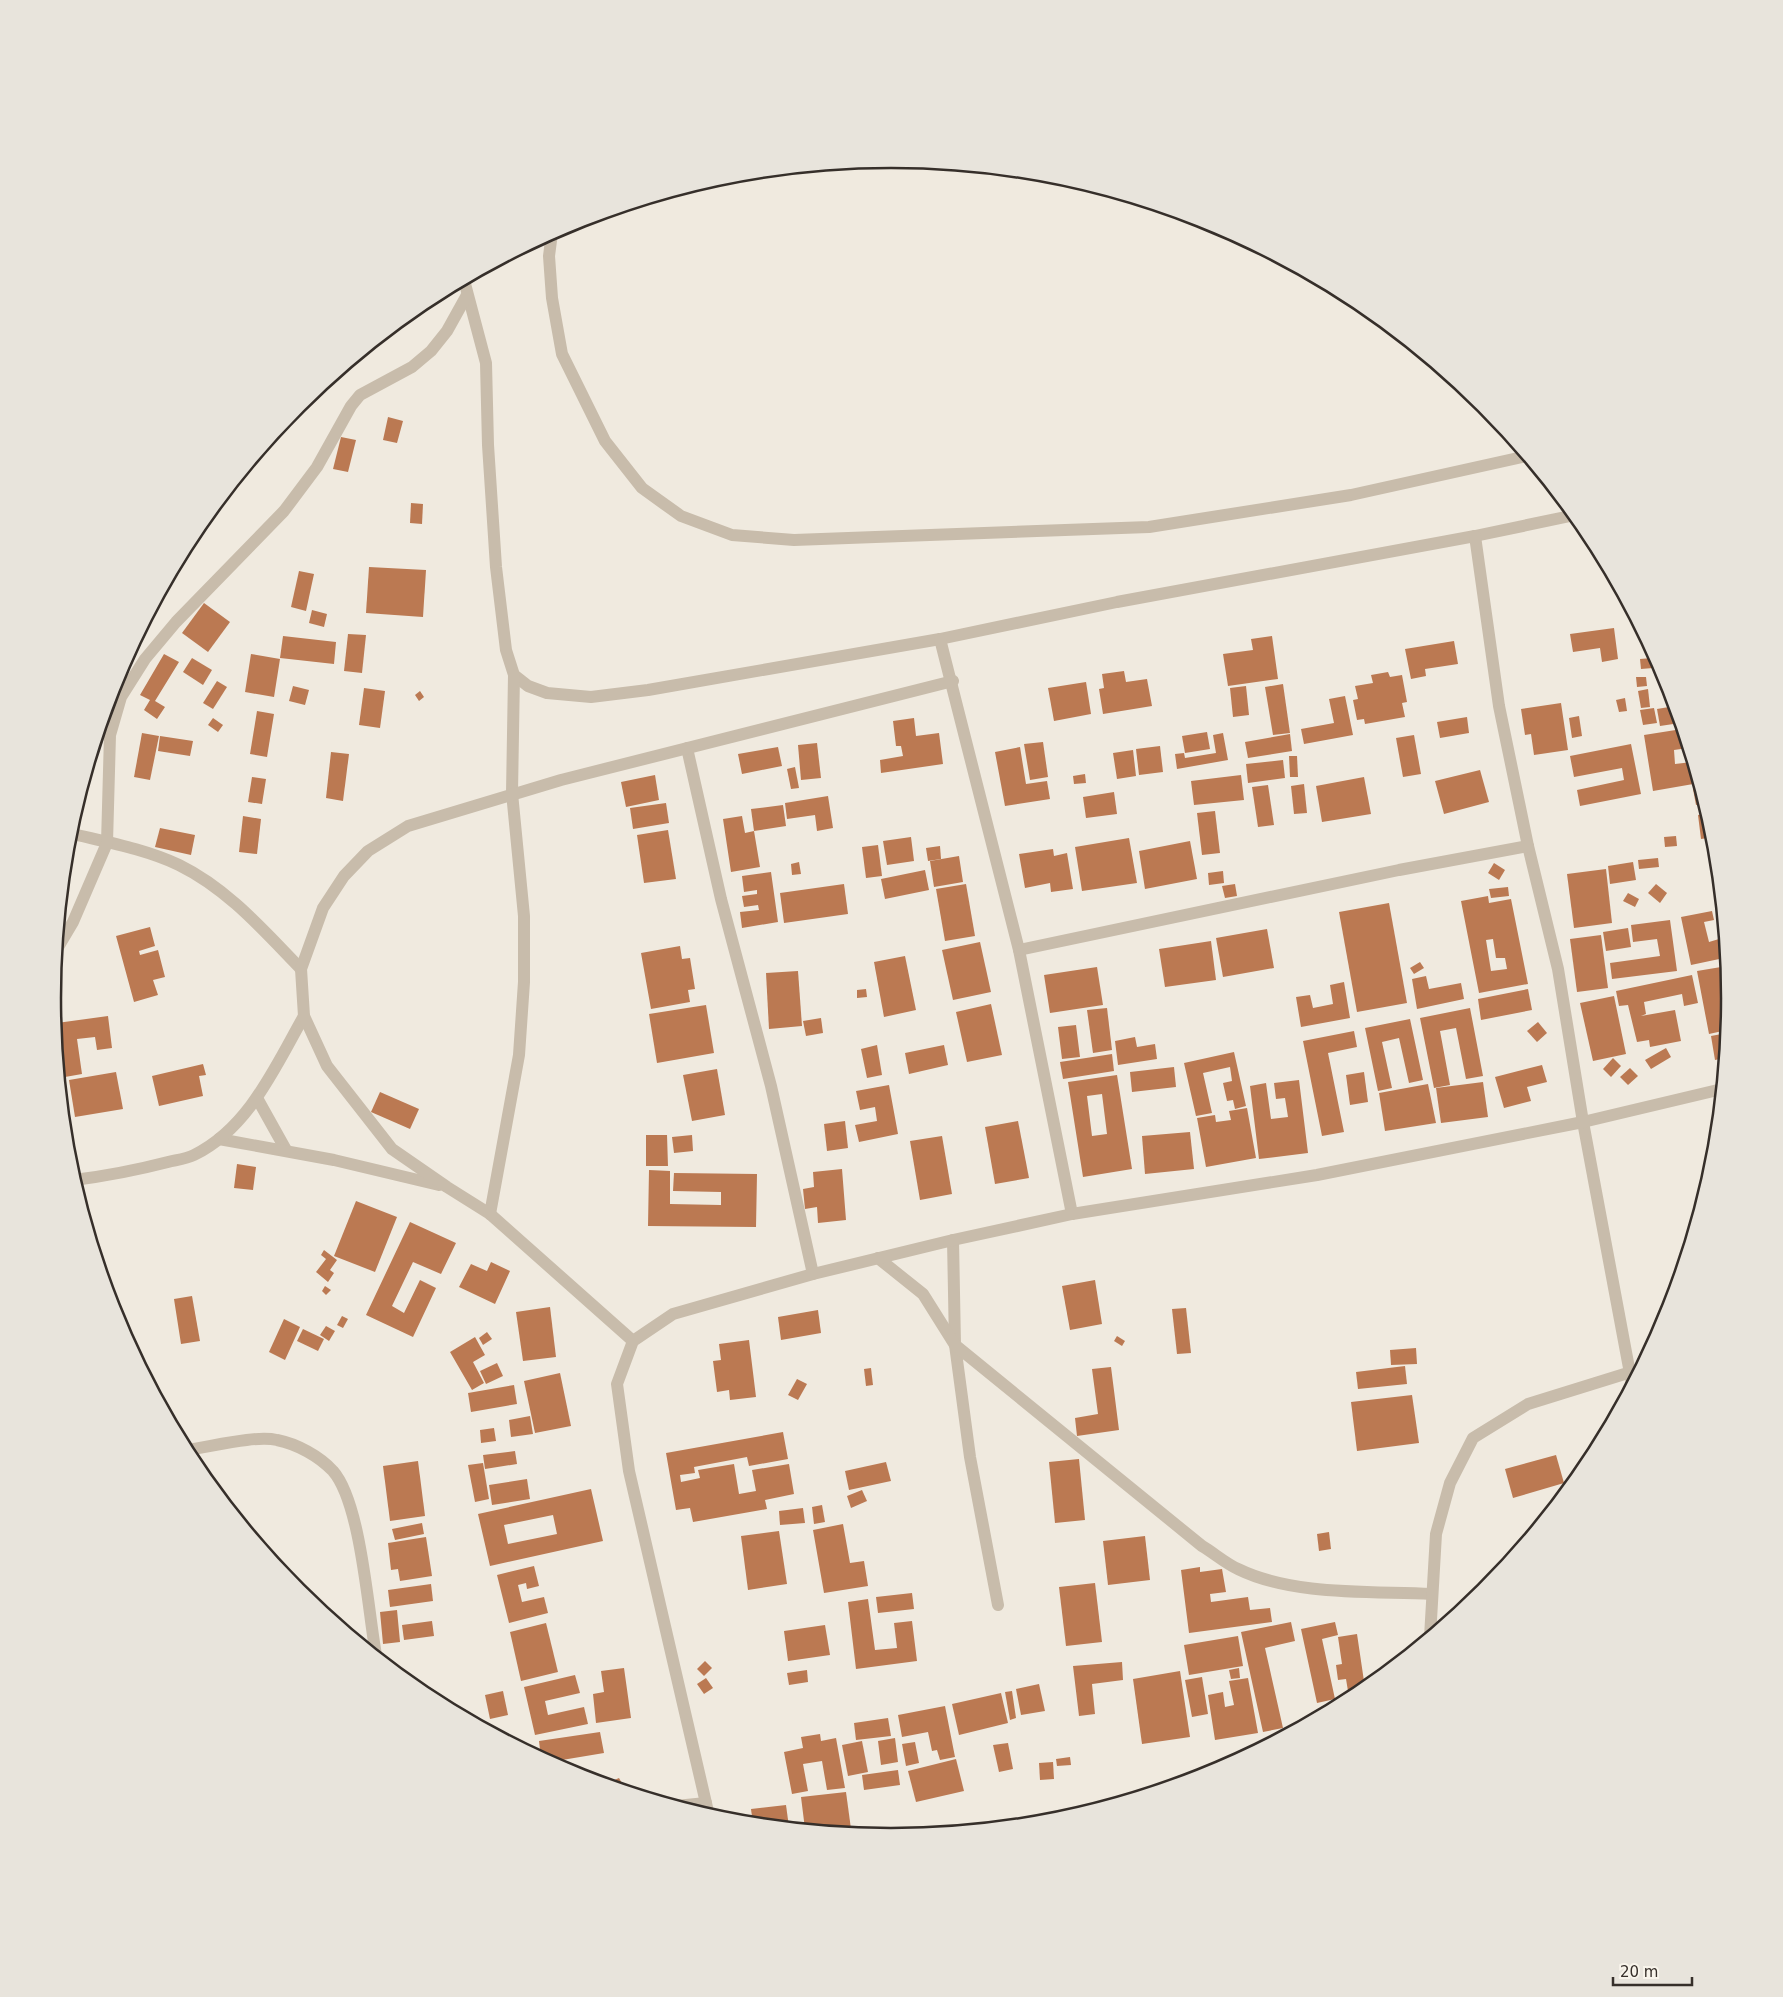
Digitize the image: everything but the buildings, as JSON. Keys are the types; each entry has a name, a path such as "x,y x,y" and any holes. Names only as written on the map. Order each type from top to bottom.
{"street":[{"path":"551,242 549,256 552,298 562,354 605,441 642,488 681,516 732,535 794,540 1150,527 1351,495 1521,457"},
{"path":"465,286 486,363 488,445 496,567 506,650 514,675 512,793 524,916 524,982 520,1055 490,1214"},
{"path":"64,938 73,922 107,843 110,735 122,697 145,659 176,622 284,511 317,467 351,406 360,395 412,367 431,351 447,331 467,295"},
{"path":"514,675 528,686 546,693 591,697 648,690 940,639 1117,602 1475,536 1567,516"},
{"path":"1475,536 1499,706 1528,846 1558,969 1583,1122 1631,1375"},
{"path":"940,639 953,681 1019,950 1072,1214"},
{"path":"633,1341 490,1214 447,1187 392,1148 327,1066 304,1016 301,970 323,908 344,876 368,852 408,826 512,793 953,681"},
{"path":"687,748 721,899 771,1086 814,1274"},
{"path":"77,835 144,852 179,865 218,888 260,926 301,970"},
{"path":"1019,950 1399,870 1528,846"},
{"path":"82,1179 151,1167 193,1156 219,1139 240,1119 257,1098 304,1016"},
{"path":"707,1807 629,1471 617,1384 633,1341 673,1314 814,1274 953,1240 1072,1214 1317,1175 1583,1122 1717,1090"},
{"path":"257,1098 286,1150"},
{"path":"219,1139 286,1150 447,1187"},
{"path":"953,1240 955,1346 970,1457 998,1606"},
{"path":"878,1258 923,1294 955,1346 1202,1546 1237,1569 1282,1584 1309,1588 1431,1594"},
{"path":"1430,1630 1436,1534 1450,1483 1473,1438 1528,1404 1629,1379"},
{"path":"194,1449 250,1441 276,1440 308,1452 333,1472 348,1498 358,1537 375,1648"}]}
